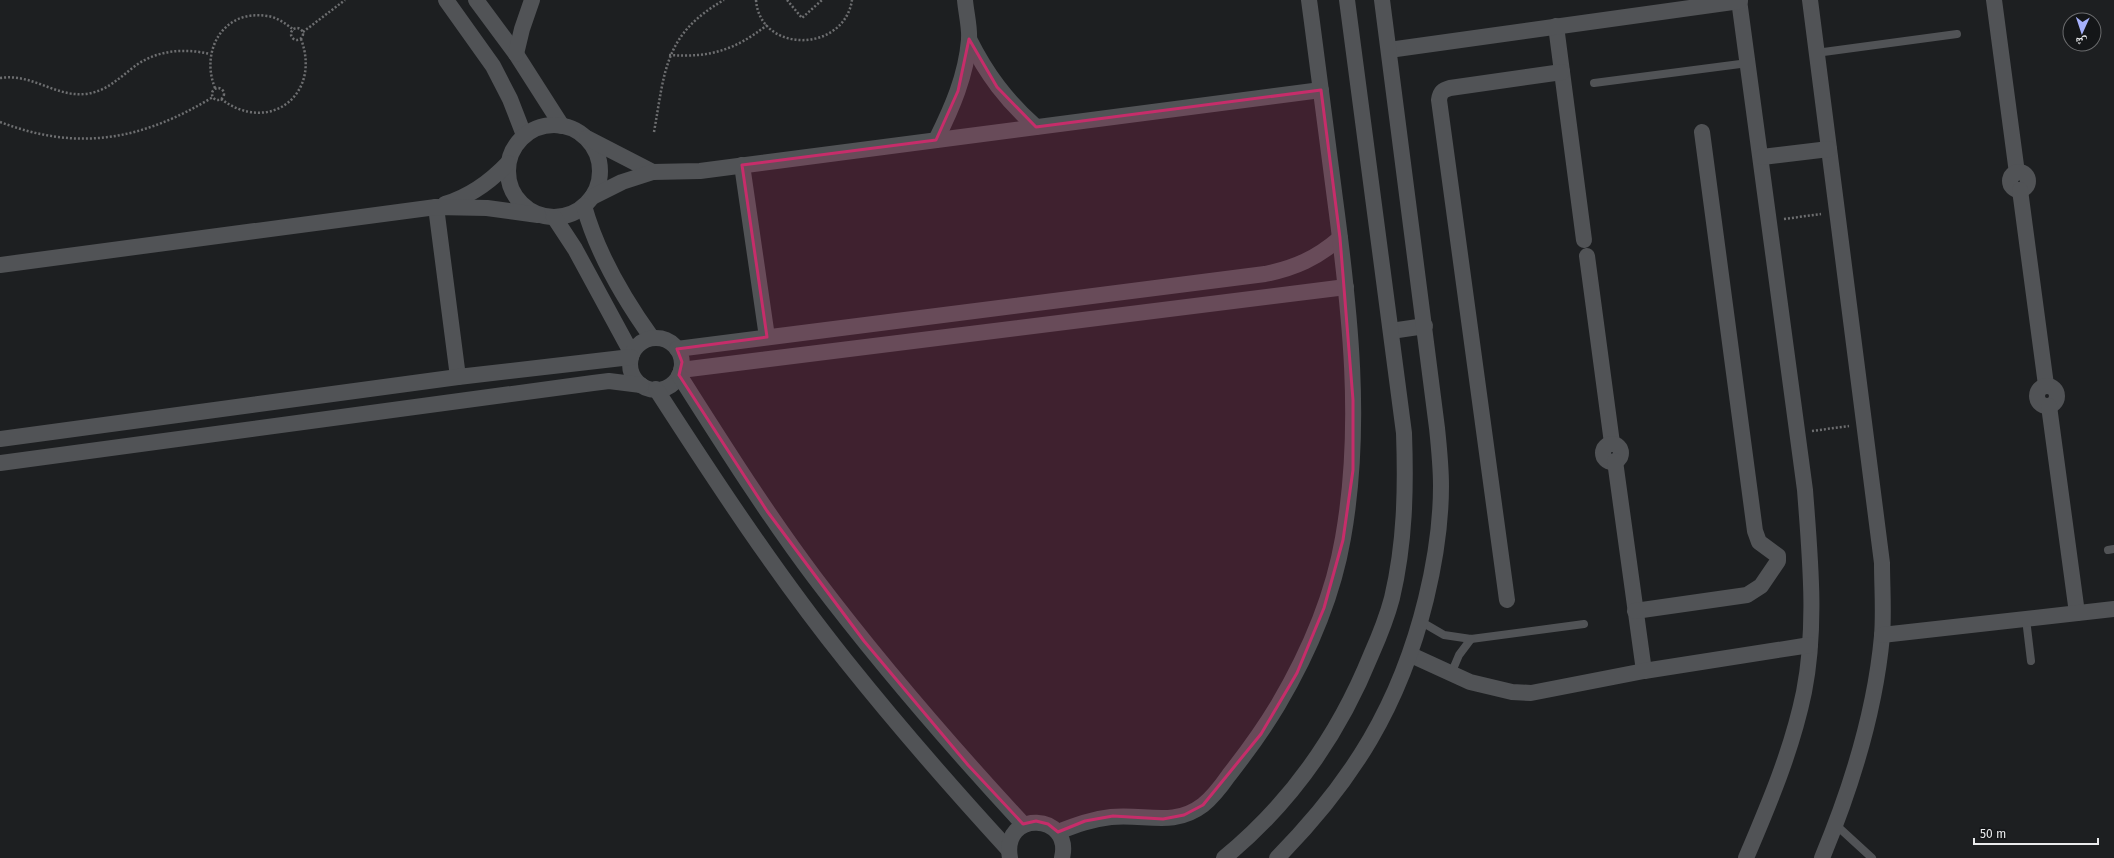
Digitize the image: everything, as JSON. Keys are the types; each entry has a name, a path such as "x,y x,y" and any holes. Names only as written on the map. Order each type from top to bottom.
{"street":[{"path":"446,0 493,66 510,99 524,136"},
{"path":"476,0 516,54 562,126"},
{"path":"516,54 532,0"},
{"path":"964,0 970,39 982,64 997,87 1015,108 1036,127"},
{"path":"1058,832 1085,821 1114,816 1163,819 1184,815 1203,805 1218,790 1261,734 1297,673 1324,608 1343,540 1353,470 1354,400 1346,288 1309,0"},
{"path":"1224,858 1243,842 1278,807 1309,769 1336,728 1359,684 1392,600 1404,524 1406,485 1404,433 1347,0"},
{"path":"1277,858 1304,830 1338,789 1367,746 1392,700 1410,655 1420,621 1433,570 1439,528 1441,485 1437,428 1382,0"},
{"path":"1810,0 1882,563 1882,635 1874,696 1858,762 1836,825 1822,858"},
{"path":"1994,0 2017,172 2011,178 2010,183 2016,190 2020,190 2046,385 2041,387 2037,397 2039,402 2049,406 2076,613"},
{"path":"1389,50 1739,1 1762,157 1798,433 1805,490 1811,570 1810,644 1804,692 1790,747 1746,858"},
{"path":"1556,26 1612,444 1604,449 1603,454 1605,459 1615,461 1644,671"},
{"path":"936,140 958,91 970,39"},
{"path":"1507,600 1439,100 1440,94 1444,89 1562,72"},
{"path":"436,207 488,208 554,218 576,212 588,201 622,182 653,172 700,171 1321,90"},
{"path":"538,215 527,209 517,200 511,189 507,176 508,163 514,148 524,136 536,129 549,125 562,126 579,133 653,172"},
{"path":"1635,611 1747,595 1761,586 1778,561 1778,556 1759,542 1756,537 1702,132"},
{"path":"579,133 590,142 597,155 600,169 598,184 588,201 596,240 631,308 652,338"},
{"path":"1762,157 1829,149"},
{"path":"0,265 436,207 457,201 476,191 493,178 508,163"},
{"path":"742,165 767,337"},
{"path":"436,207 458,377"},
{"path":"554,218 575,249 631,355 632,372 648,387 747,528 846,661 1009,853"},
{"path":"677,349 1272,272 1306,263 1324,252 1340,238"},
{"path":"680,372 1346,288"},
{"path":"1391,331 1425,326"},
{"path":"0,463 593,383 625,382 648,387 665,388 673,383 680,372 682,362 677,349 670,342 662,338 652,338 643,341 636,346 631,355"},
{"path":"0,439 631,355"},
{"path":"680,372 767,511 864,641 944,737 1023,824"},
{"path":"1882,635 2114,609"},
{"path":"1410,655 1451,674 1492,688 1512,692 1532,693 1644,671 1810,644"},
{"path":"1009,853 1010,839 1015,831 1023,824 1036,822 1048,824 1058,832 1064,844 1063,858"}],"lane":[{"path":"1816,53 1957,34"},
{"path":"1594,83 1748,63"},
{"path":"2026,619 2031,661"},
{"path":"1420,621 1444,635 1471,639 1584,624"},
{"path":"1451,674 1458,655 1471,639"},
{"path":"1836,825 1872,858"}],"path":[{"path":"0,122 21,130 54,137 88,139 121,136 154,128 185,115 213,97 221,99 231,106 244,111 256,113 275,109 292,99 302,83 307,64 306,51 301,39 303,32 344,0"},
{"path":"654,132 670,55 680,37 695,21 724,0"},
{"path":"756,0 760,15 767,25 778,35 792,40 807,41 821,38 834,31 844,20 851,7 852,0"},
{"path":"787,0 802,18 822,0"},
{"path":"213,97 212,92 215,88 211,77 210,54 216,40 225,28 238,20 252,16 267,16 274,18 294,30 299,29 303,32"},
{"path":"670,55 690,57 725,50 750,38 767,25"},
{"path":"294,30 292,32 293,38 298,40 301,39"},
{"path":"0,78 26,78 71,94 86,94 100,91 113,84 136,65 165,52 195,50 210,54"},
{"path":"215,88 221,88 223,91 224,94 221,99"},
{"path":"1770,221 1837,211"},
{"path":"1798,433 1865,424"}],"highlighted area":[{"path":"969,39 997,87 1036,127 1321,90 1340,238 1353,400 1353,470 1343,540 1324,608 1297,673 1261,734 1203,805 1184,815 1163,819 1113,816 1085,821 1058,832 1048,824 1036,821 1023,824 968,765 864,641 767,511 679,375 682,362 677,349 767,337 742,165 936,140 958,91"}]}
